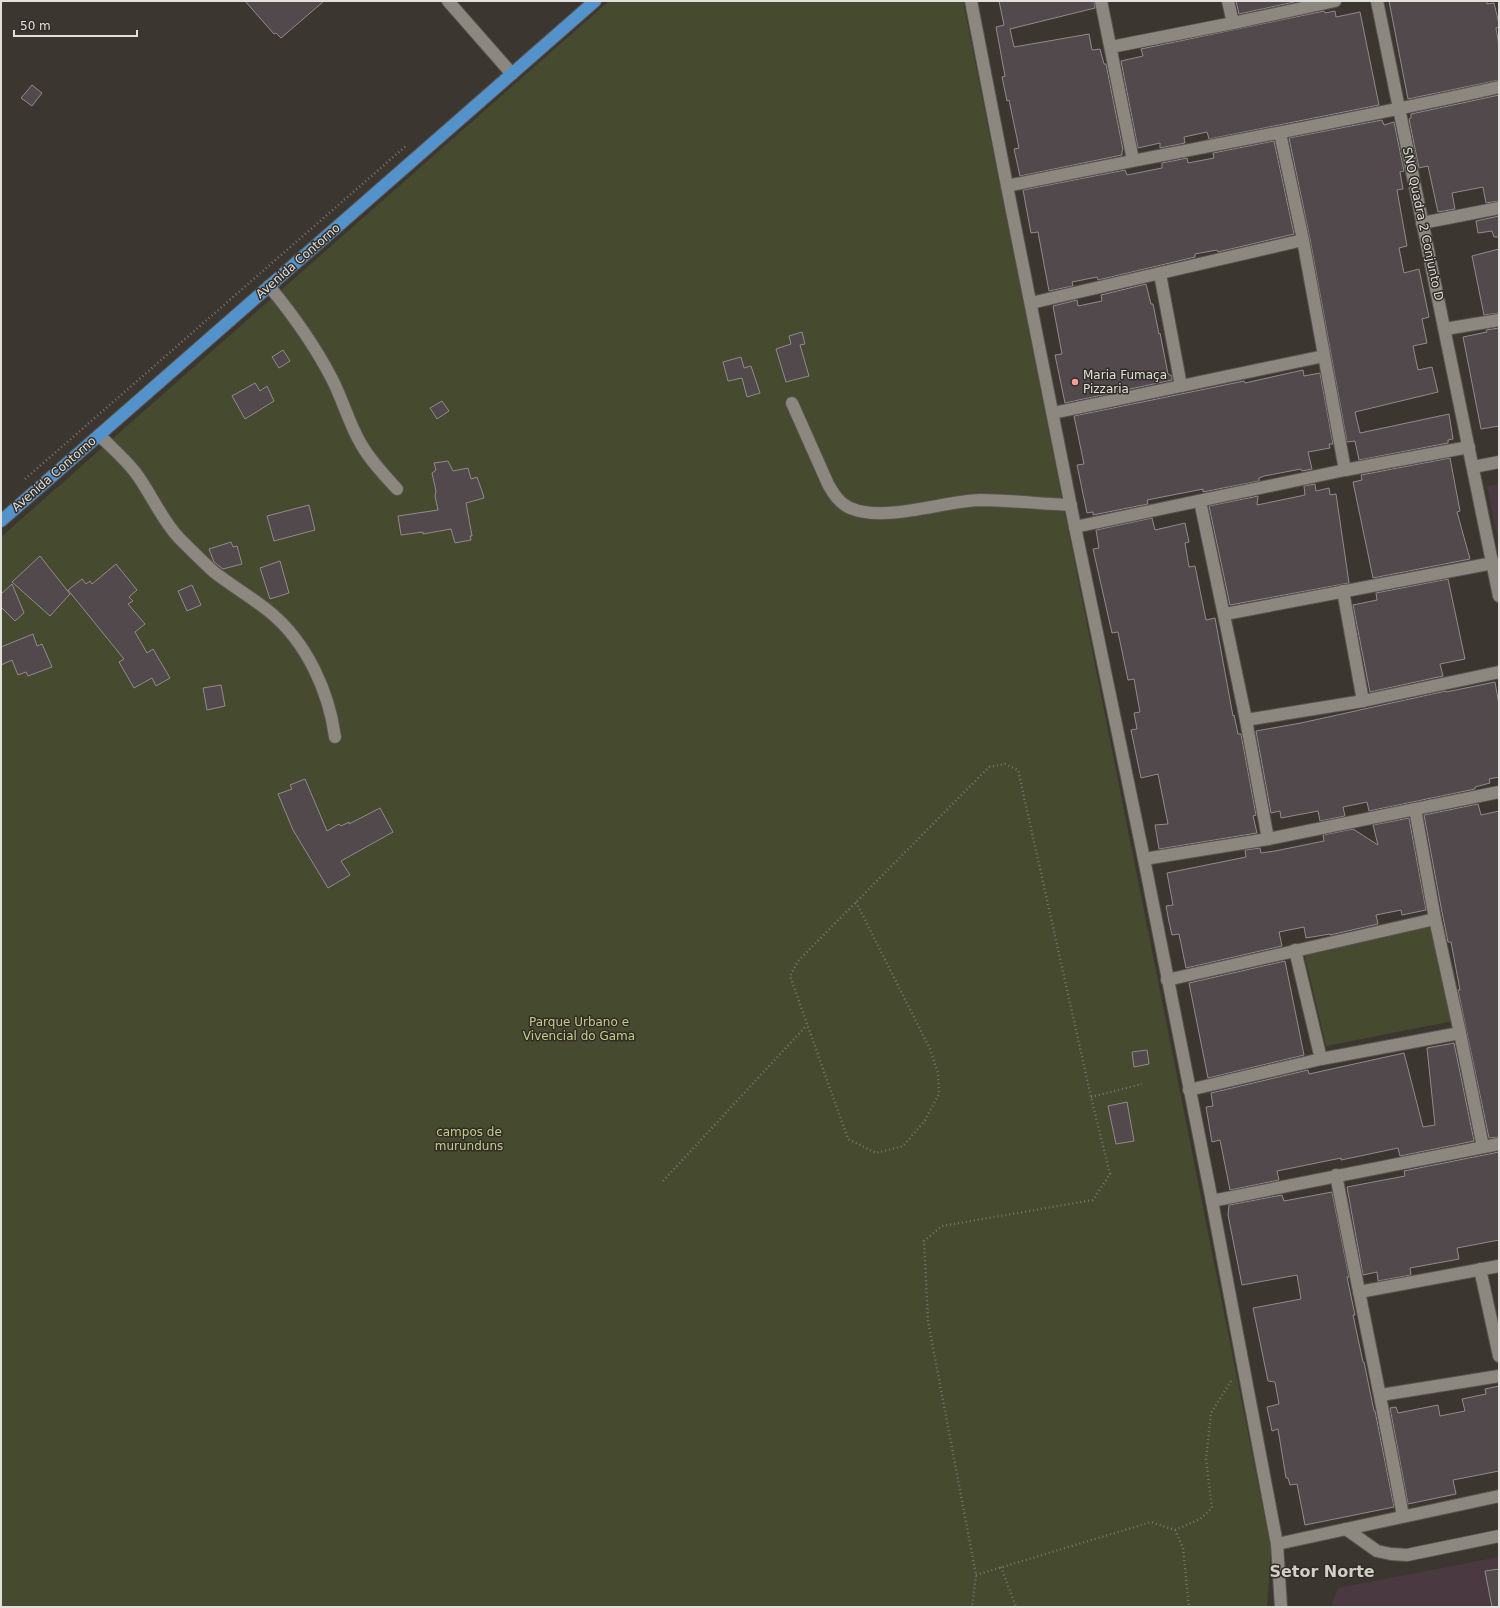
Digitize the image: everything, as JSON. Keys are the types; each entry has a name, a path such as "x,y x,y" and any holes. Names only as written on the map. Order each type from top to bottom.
{"main road":[{"name":"Avenida Contorno","path":"1,521 595,1"}],"street":[{"path":"448,1 512,74"},
{"path":"971,1 1075,527 1144,860 1212,1201 1277,1544 1281,1607"},
{"path":"1101,1 1133,160"},
{"path":"1228,1 1233,23"},
{"path":"1111,46 1233,23 1335,1"},
{"name":"SNO Quadra 2 Conjunto D","path":"1378,1 1499,596"},
{"path":"1007,186 1133,160 1400,109 1499,87"},
{"path":"1280,133 1303,240 1345,470"},
{"path":"1422,223 1499,208"},
{"path":"1031,304 1303,240"},
{"path":"1160,274 1181,386"},
{"path":"269,286 294,316 314,347 333,380 345,411 361,444 397,489"},
{"path":"1445,329 1499,320"},
{"path":"1053,413 1324,356"},
{"path":"792,403 828,484 835,496 850,508 862,511 882,512 918,510 962,501 980,500 1071,505"},
{"path":"99,435 135,472 155,505 178,536 214,571 272,614 294,638 308,657 322,685 333,718 335,737"},
{"path":"1075,527 1345,470 1469,447"},
{"path":"1473,467 1499,462"},
{"path":"1200,501 1225,614 1268,839"},
{"path":"1225,614 1493,563"},
{"path":"1343,592 1362,701"},
{"path":"1246,720 1362,701 1499,672"},
{"path":"1144,860 1268,839 1499,792"},
{"path":"1415,809 1435,919 1483,1147"},
{"path":"1167,980 1435,919"},
{"path":"1295,950 1320,1059"},
{"path":"1189,1090 1320,1059 1460,1033"},
{"path":"1212,1201 1336,1175 1499,1144"},
{"path":"1336,1175 1381,1395 1403,1516"},
{"path":"1359,1292 1499,1266"},
{"path":"1480,1270 1499,1356"},
{"path":"1381,1395 1499,1376"},
{"path":"1277,1544 1499,1496"},
{"path":"1346,1529 1378,1551 1407,1555 1499,1536"}],"path":[{"path":"24,479 411,141"},
{"path":"856,902 930,1049 938,1073 940,1094 924,1122 902,1146 876,1153 848,1140 790,976 798,961 856,902 989,767 1005,764 1018,770 1091,1097 1110,1174 1093,1200 942,1226 924,1241 928,1321 976,1575 972,1607"},
{"path":"663,1181 807,1025"},
{"path":"1091,1097 1142,1084"},
{"path":"976,1575 1151,1522 1175,1530 1200,1519 1212,1508 1206,1459 1211,1413 1243,1363"},
{"path":"1175,1530 1183,1548 1188,1607"},
{"path":"1000,1567 1016,1607"}],"shaded area":[{"path":"1499,484 1499,545 1487,486"},
{"path":"1499,1557 1499,1607 1331,1607 1338,1588"}],"green space":[{"name":"Parque Urbano e Vivencial do Gama","path":"609,1 963,1 1271,1549 1267,1607 1,1607 1,537"},
{"path":"1430,924 1453,1021 1326,1046 1304,952"}],"building":[{"path":"245,1 324,1 281,38 276,33 274,34"},
{"path":"999,1 1094,1 1095,8 1010,29 1014,47 1089,34 1092,50 1100,49 1104,64 1106,64 1123,150 1122,155 1020,176 1014,149 1019,148 1009,100 1007,101 1002,77 1005,76 996,27 1004,25"},
{"path":"1236,1 1299,1 1239,14"},
{"path":"1389,1 1487,1 1487,4 1494,3 1499,24 1499,27 1496,28 1499,46 1499,80 1408,99"},
{"path":"1324,11 1325,13 1335,11 1336,17 1360,12 1379,105 1209,139 1207,132 1184,137 1185,143 1160,148 1160,143 1138,148 1121,61 1143,56 1141,49"},
{"path":"32,85 42,93 32,106 21,98"},
{"path":"1499,95 1499,201 1486,203 1483,187 1452,193 1455,209 1438,212 1428,166 1419,168 1409,119 1411,118 1411,114"},
{"path":"1382,120 1384,125 1394,122 1404,171 1400,172 1403,189 1397,190 1407,246 1399,248 1404,273 1419,269 1429,317 1422,319 1427,343 1413,346 1418,370 1432,367 1438,392 1355,412 1360,433 1449,414 1453,439 1448,440 1448,443 1359,460 1355,441 1347,442 1310,239 1289,138"},
{"path":"1274,141 1294,234 1218,252 1217,250 1195,254 1195,257 1098,280 1097,277 1072,282 1073,286 1049,291 1038,232 1031,233 1023,190 1125,170 1127,175 1162,168 1162,163 1187,158 1188,163 1214,158 1213,153"},
{"path":"1499,216 1499,237 1494,237 1492,231 1478,233 1476,221"},
{"path":"1499,249 1499,313 1484,315 1472,256"},
{"path":"1146,284 1151,304 1153,304 1168,374 1172,376 1172,380 1065,403 1055,355 1062,354 1053,306 1077,300 1078,306 1102,301 1101,295"},
{"path":"1499,328 1499,426 1481,429 1463,337 1487,332 1486,330"},
{"path":"802,332 805,344 800,345 809,376 786,382 776,349 791,344 789,336"},
{"path":"283,350 290,361 279,368 272,357"},
{"path":"741,357 744,368 751,366 760,393 747,397 742,378 728,381 723,362"},
{"path":"1303,370 1304,376 1320,373 1333,444 1329,444 1330,448 1308,452 1312,469 1302,471 1301,469 1264,476 1259,478 1259,481 1203,492 1203,489 1147,500 1148,504 1093,515 1093,512 1087,513 1077,465 1084,464 1074,416 1244,381 1245,383"},
{"path":"255,383 260,391 267,386 274,401 245,419 232,396"},
{"path":"442,401 449,411 437,419 430,408"},
{"path":"1450,458 1460,511 1457,512 1470,559 1373,578 1353,482 1362,480 1361,475"},
{"path":"448,461 453,471 468,468 471,479 477,477 483,494 484,498 466,503 472,536 470,536 471,540 455,543 451,529 423,534 423,532 401,535 398,516 438,510 432,473 436,470 434,463"},
{"path":"1315,484 1316,491 1329,488 1330,495 1336,494 1349,583 1230,605 1209,506 1258,496 1257,505 1305,495 1304,486"},
{"path":"309,505 315,530 274,541 267,516"},
{"path":"1152,518 1155,530 1185,523 1189,542 1185,543 1189,567 1195,566 1206,620 1215,618 1233,716 1234,715 1238,734 1241,734 1256,815 1253,816 1257,833 1159,849 1155,825 1168,824 1158,774 1141,778 1131,730 1137,729 1134,713 1140,712 1134,679 1128,680 1118,632 1112,633 1093,549 1099,548 1096,530"},
{"path":"231,542 233,547 237,546 242,564 223,569 214,562 209,549"},
{"path":"40,556 70,594 50,616 12,582"},
{"path":"280,561 289,593 270,599 260,568"},
{"path":"116,564 137,590 129,597 133,601 128,604 145,624 135,632 147,653 153,649 170,678 156,686 152,678 134,688 119,662 124,659 68,590 82,579 86,584 90,581 92,584"},
{"path":"1448,579 1465,659 1440,664 1443,676 1370,692 1353,605 1377,600 1376,593"},
{"path":"12,584 24,613 15,621 1,607 1,594"},
{"path":"192,585 201,605 187,611 178,591"},
{"path":"33,634 37,646 42,644 52,667 28,676 26,672 18,675 12,660 1,665 1,647"},
{"path":"1495,682 1499,705 1499,777 1489,779 1490,783 1475,787 1475,789 1369,811 1367,802 1343,807 1345,816 1320,821 1318,811 1281,818 1280,811 1271,813 1256,731 1301,723 1446,691"},
{"path":"221,685 225,706 207,710 203,688"},
{"path":"305,779 327,831 339,824 341,826 349,822 349,824 380,808 393,832 341,861 350,875 328,888 293,830 278,794 292,789 290,785"},
{"path":"1478,804 1481,815 1499,811 1499,1137 1489,1138 1458,990 1460,990 1451,942 1448,942 1424,815"},
{"path":"1409,818 1426,910 1402,915 1401,910 1376,915 1378,924 1330,935 1306,938 1304,927 1279,932 1282,946 1186,968 1179,934 1172,935 1169,922 1166,906 1173,905 1167,873 1246,857 1245,850 1260,848 1261,853 1324,841 1323,835 1353,829 1378,845 1373,825"},
{"path":"1285,961 1304,1055 1208,1078 1189,983"},
{"path":"1454,1043 1474,1141 1400,1156 1398,1148 1341,1160 1341,1158 1277,1171 1279,1180 1230,1190 1220,1140 1212,1142 1206,1107 1213,1106 1211,1093 1308,1070 1309,1074 1404,1053 1423,1127 1435,1125 1427,1048"},
{"path":"1147,1050 1149,1064 1134,1067 1132,1052"},
{"path":"1127,1102 1134,1141 1116,1144 1108,1106"},
{"path":"1499,1152 1499,1240 1457,1248 1459,1259 1410,1268 1411,1275 1378,1281 1377,1272 1363,1275 1347,1187 1405,1176 1404,1171"},
{"path":"1332,1192 1349,1277 1347,1277 1355,1315 1353,1315 1375,1411 1394,1507 1305,1525 1297,1484 1290,1485 1288,1478 1286,1478 1278,1429 1272,1431 1267,1407 1279,1404 1275,1382 1268,1381 1253,1308 1301,1299 1297,1275 1242,1285 1228,1215 1229,1205 1282,1195 1284,1201"},
{"path":"1499,1386 1499,1471 1453,1480 1456,1494 1408,1504 1390,1408 1396,1407 1398,1413 1438,1405 1440,1416 1465,1411 1462,1399 1486,1394 1485,1389"},
{"path":"1499,1569 1499,1607 1492,1607 1485,1571"}],"place":[{"name":"Maria Fumaça Pizzaria","path":"1075,382"}],"district":[{"name":"Setor Norte","path":"1322,1571"}],"park label":[{"name":"campos de murunduns","path":"469,1139"}]}
